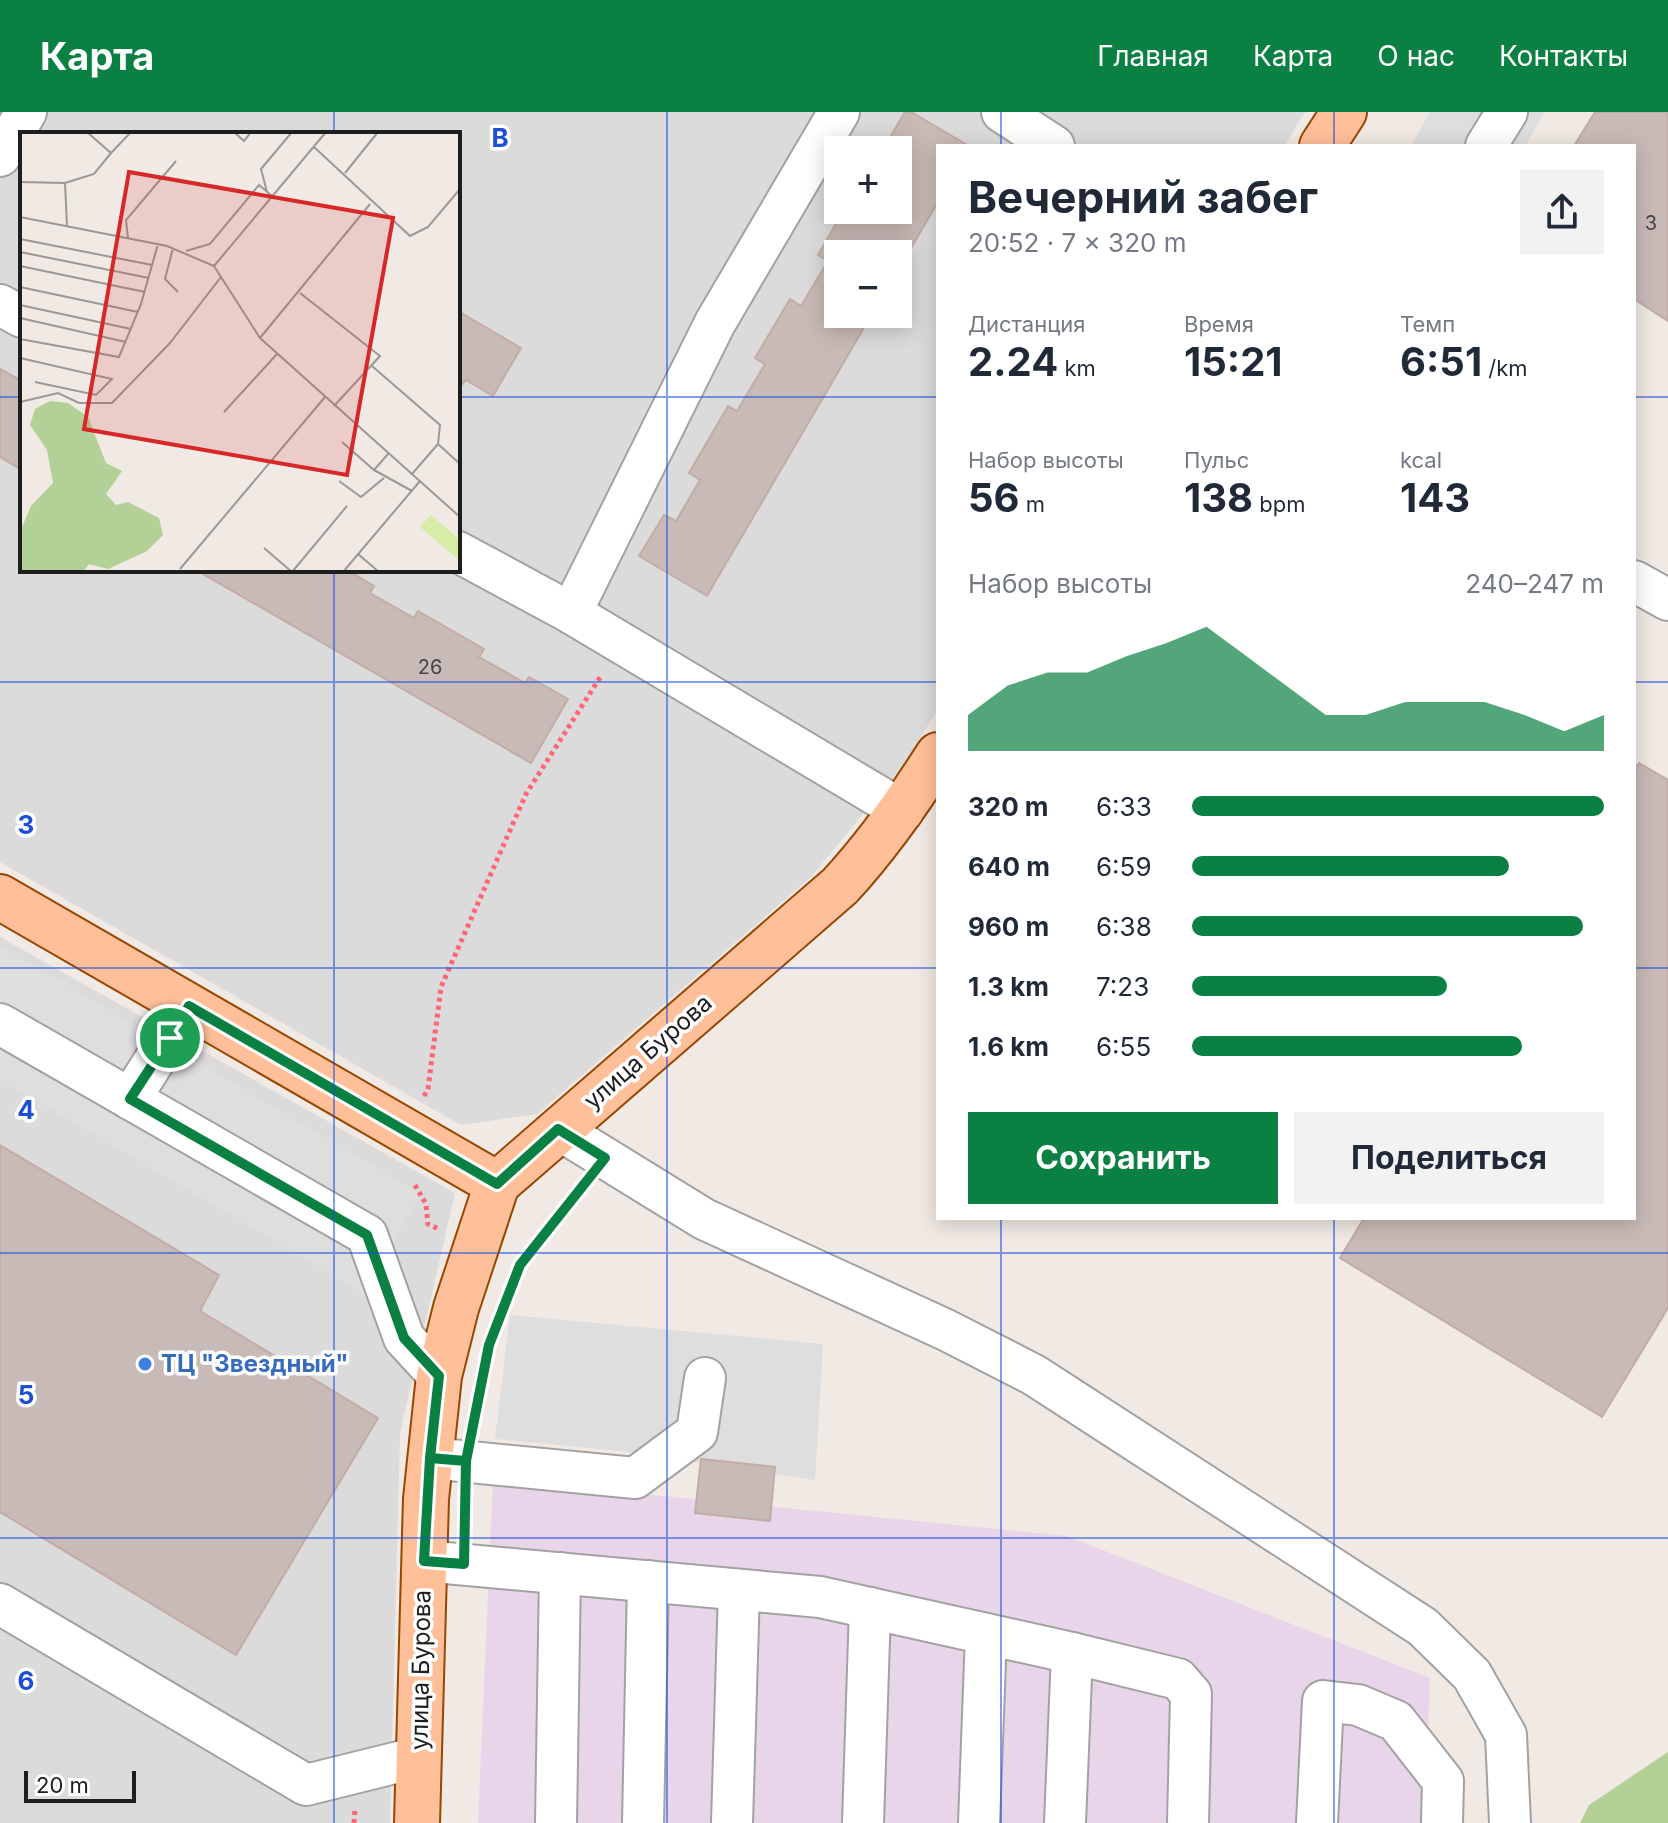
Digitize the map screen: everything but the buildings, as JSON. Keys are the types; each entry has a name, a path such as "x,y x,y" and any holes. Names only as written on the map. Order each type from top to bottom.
{"main road":[{"path":"1323,144 1344,112"},
{"name":"улица Бурова","path":"417,1823 424,1561 439,1376 475,1244 497,1184 840,886 874,850 936,758"},
{"path":"0,897 497,1184"}],"street":[{"path":"0,156 26,112"},
{"path":"571,613 715,323 839,112"},
{"path":"1002,112 1051,144"},
{"path":"1487,144 1507,112"},
{"path":"0,305 20,316"},
{"path":"460,553 571,613 903,811"},
{"path":"1636,582 1668,600"},
{"path":"130,1099 189,1006"},
{"path":"0,1024 367,1235 404,1338 439,1376"},
{"path":"558,1129 704,1219 946,1330 1034,1375 1423,1627 1472,1675 1506,1735 1510,1823"},
{"path":"430,1458 635,1478 697,1432 705,1378"},
{"path":"424,1561 820,1597 1178,1679 1191,1694 1188,1823"},
{"path":"556,1823 560,1573"},
{"path":"643,1823 648,1581"},
{"path":"732,1823 739,1590"},
{"path":"0,1604 306,1785 419,1757"},
{"path":"863,1823 870,1608"},
{"path":"979,1823 986,1634"},
{"path":"1065,1823 1072,1653"},
{"path":"1317,1823 1323,1701 1358,1705 1396,1721 1443,1781 1442,1823"}],"path":[{"path":"406,1131 428,1089 441,987 520,808 622,643"},
{"path":"494,1331 520,1265 605,1158"},
{"path":"412,1178 426,1204 428,1224 520,1265"}],"shaded area":[{"path":"0,112 1305,112 1285,144 936,144 936,712 903,766 811,877 537,1114 461,1125 0,862"},
{"path":"1430,112 1545,112 1526,144 1412,144"},
{"path":"0,937 455,1193 400,1433 390,1823 0,1823"},
{"path":"0,946 421,1194 363,1293 0,1079"},
{"path":"510,1315 823,1344 815,1480 621,1451 495,1439"},
{"path":"493,1479 1067,1536 1430,1678 1425,1823 478,1823"}],"green space":[{"path":"1668,1752 1668,1823 1580,1823 1589,1805"}],"place":[{"name":"ТЦ \"Звездный\"","path":"145,1364"}],"route":[{"path":"170,1038 130,1099 367,1235 404,1338 439,1376 430,1458 466,1461 464,1564 424,1561 430,1458 466,1461 489,1345 520,1265 605,1158 558,1129 497,1184 189,1006 170,1038"}]}
